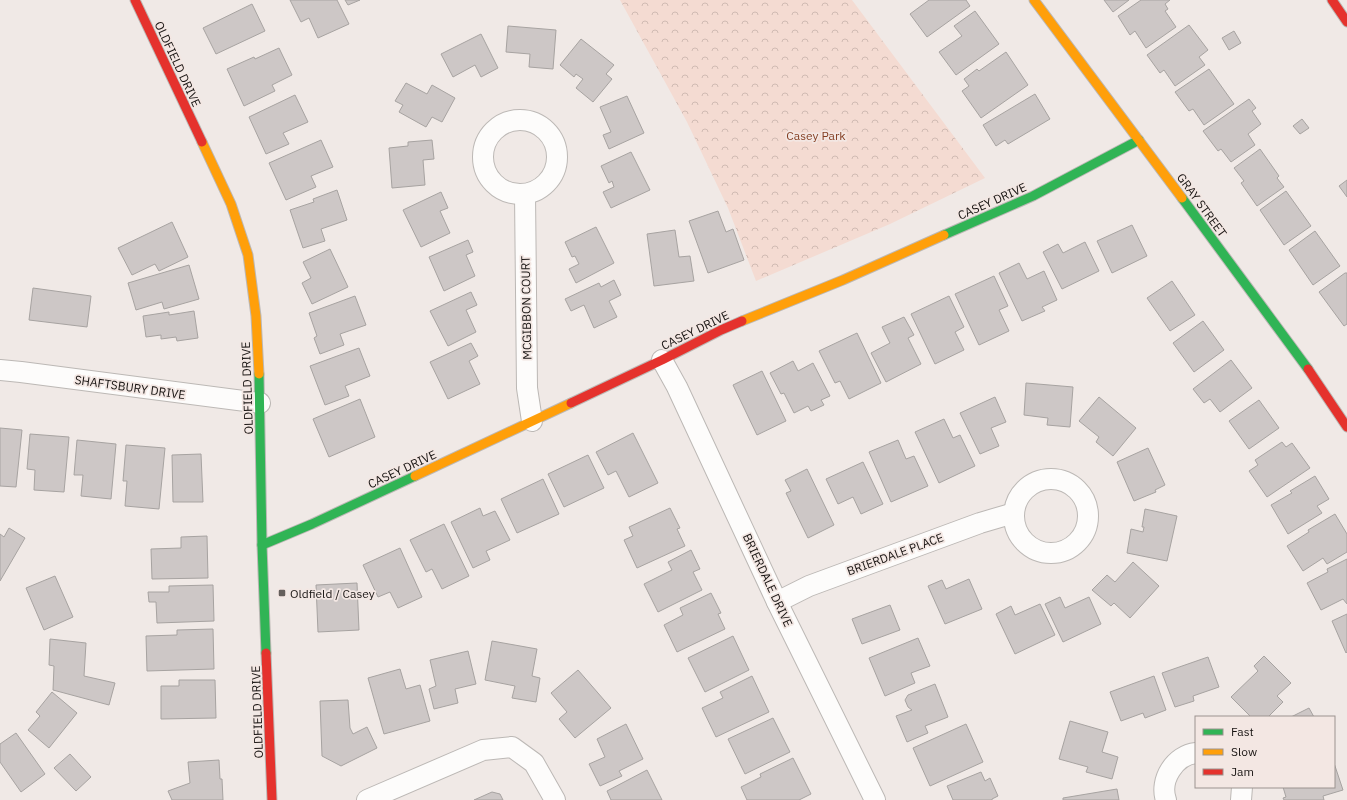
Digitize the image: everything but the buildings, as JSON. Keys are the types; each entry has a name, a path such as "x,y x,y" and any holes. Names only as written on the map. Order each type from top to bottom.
{"street":[{"name":"OLDFIELD DRIVE","path":"135,0 231,204 248,255 256,316 260,403 262,545 272,800"},
{"name":"GRAY STREET","path":"1034,0 1140,140 1310,372 1347,427"},
{"path":"1332,0 1347,22"},
{"name":"CASEY DRIVE","path":"262,545 312,524 532,421 662,360 721,330 843,280 1033,196 1140,140"},
{"name":"MCGIBBON COURT","path":"525,194 527,388 532,421"},
{"name":"BRIERDALE DRIVE","path":"662,360 677,387 777,602 875,800"},
{"name":"SHAFTSBURY DRIVE","path":"0,370 226,400 260,403"},
{"name":"BRIERDALE PLACE","path":"777,602 809,586 980,523 1014,513"},
{"path":"367,800 483,750 512,747 534,763 555,800"},
{"path":"1166,800 1164,796 1164,785 1168,772 1179,760 1191,753 1195,753"},
{"path":"1241,800 1242,788"}],"green space":[{"name":"Casey Park","path":"620,0 852,0 985,178 890,224 756,281 728,208 687,122"}],"traffic: fast":[{"path":"944,235 1033,196 1139,140"},
{"path":"1182,198 1308,369"},
{"path":"259,374 262,545 266,653"},
{"path":"262,545 312,524 415,476"}],"traffic: slow":[{"path":"1034,0 1182,198"},
{"path":"202,142 231,204 248,255 256,316 259,374"},
{"path":"742,321 843,280 944,235"},
{"path":"415,476 571,403"}],"traffic: jam":[{"path":"135,0 202,142"},
{"path":"1332,0 1347,22"},
{"path":"571,403 742,321"},
{"path":"1308,369 1347,427"},
{"path":"266,653 272,800"}],"place":[{"name":"Oldfield / Casey","path":"282,593"}]}
